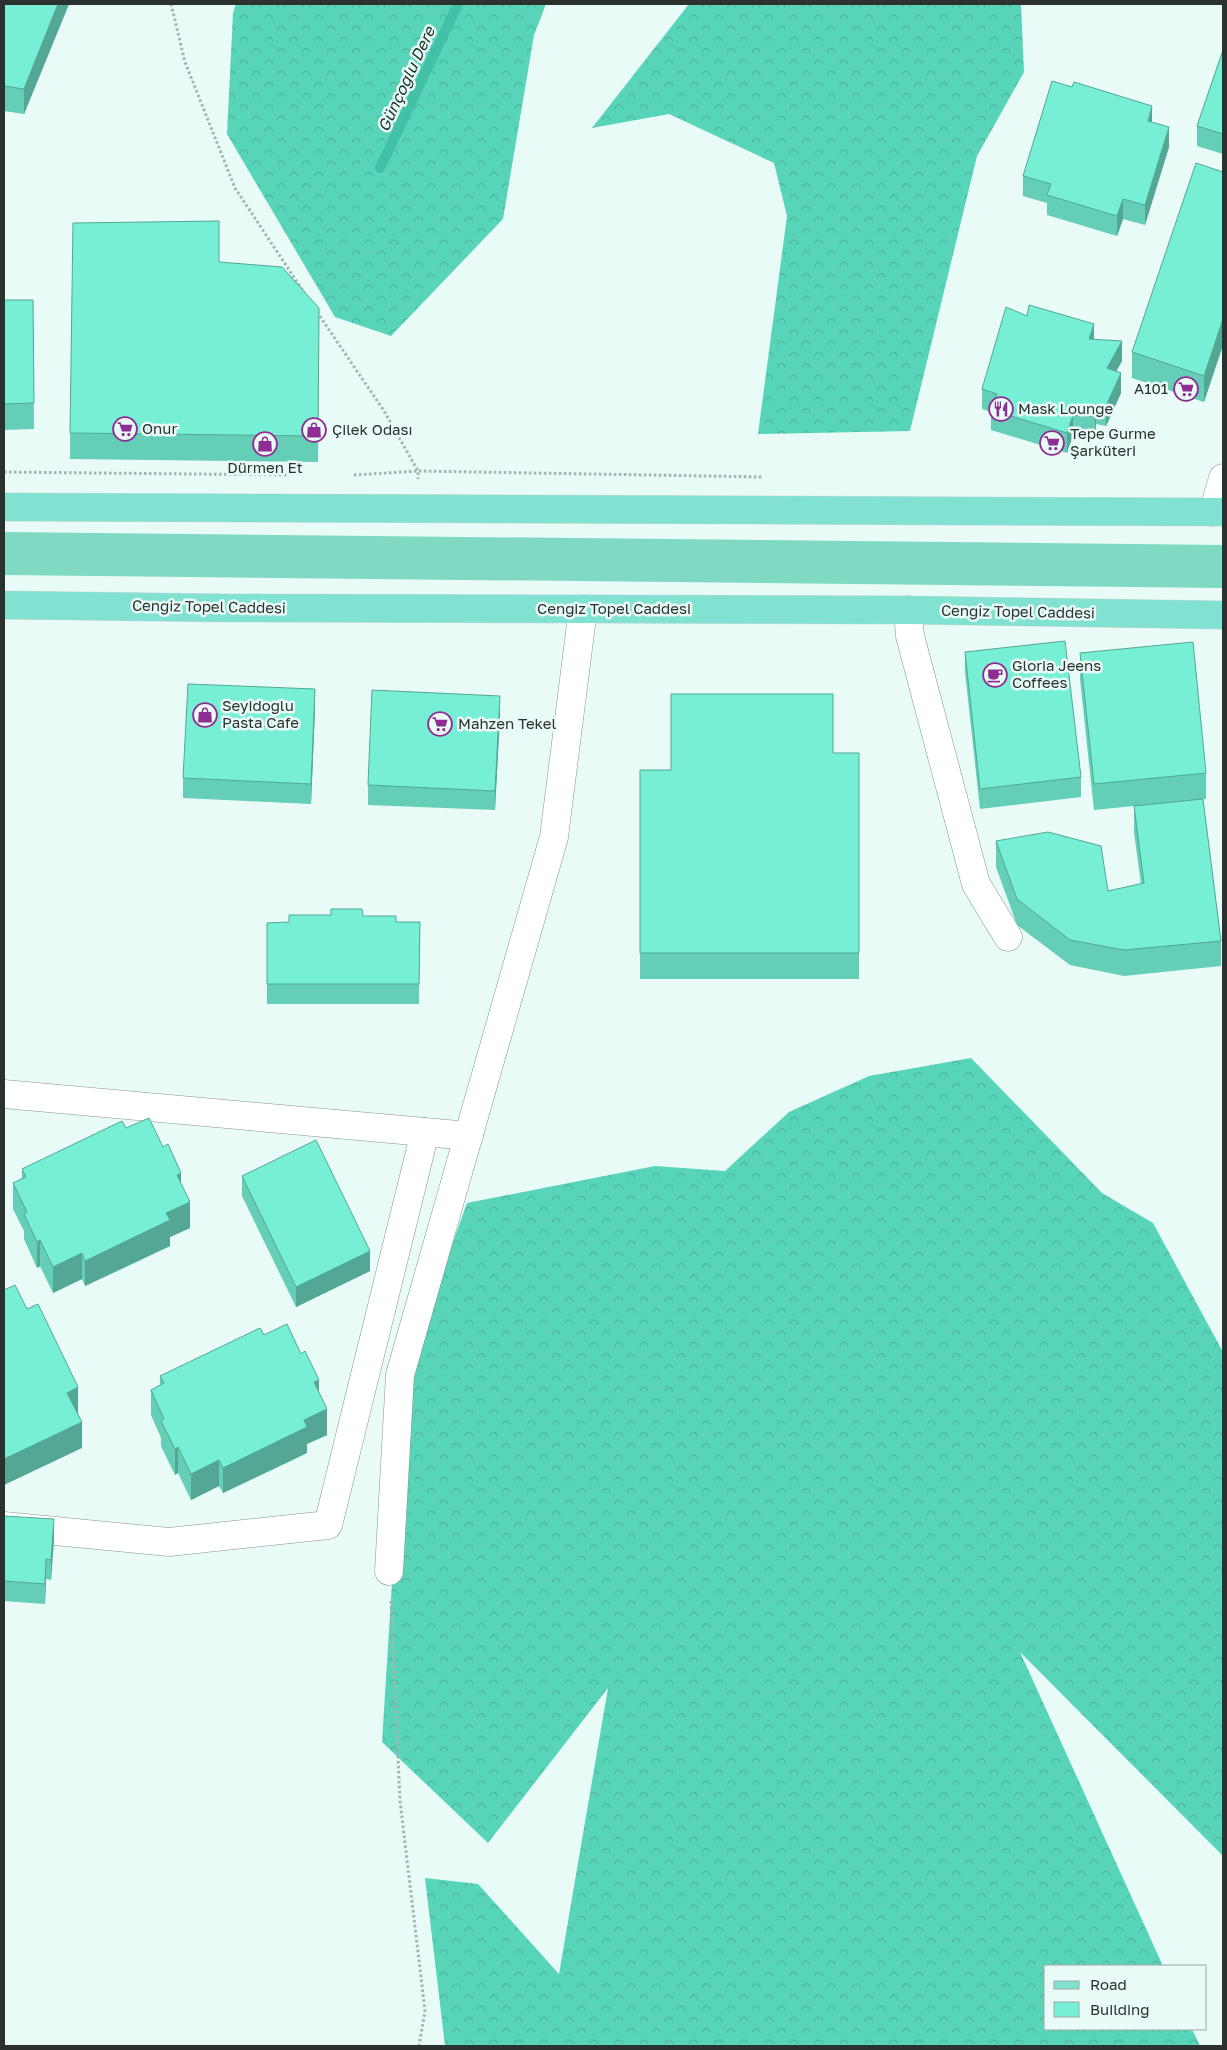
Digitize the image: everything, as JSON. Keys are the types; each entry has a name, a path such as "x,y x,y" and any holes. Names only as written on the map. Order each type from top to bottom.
{"main road":[{"path":"4,507 1218,512"},
{"name":"Cengiz Topel Caddesi","path":"4,605 244,608 908,610 1223,615"}],"street":[{"path":"1218,512 1223,478"},
{"path":"389,1571 400,1375 554,837 583,609"},
{"path":"908,610 910,636 976,884 1008,937"},
{"path":"4,1094 469,1136"},
{"path":"4,1526 169,1542 328,1525 425,1132"}],"path":[{"path":"171,4 185,62 234,188 306,296"},
{"path":"312,304 384,411 418,471 417,509"},
{"path":"350,476 418,471 766,477"},
{"path":"4,472 291,475"},
{"path":"389,1571 400,1801 425,2011 419,2046"}],"green space":[{"path":"236,4 546,4 534,35 503,219 391,336 335,317 227,134 233,13"},
{"path":"689,4 1021,4 1024,72 977,156 910,431 758,434 787,216 774,163 669,114 592,128"},
{"path":"4,532 1223,545 1223,588 4,575"},
{"path":"971,1058 1102,1193 1153,1223 1223,1352 1223,1856 1020,1652 1163,1965 1044,1965 1044,2030 1192,2030 1200,2046 445,2046 425,1878 478,1884 559,1974 608,1688 488,1843 382,1742 405,1376 467,1203 655,1166 725,1171 789,1112 869,1076"}],"building":[{"path":"4,4 58,4 24,89 4,86"},
{"path":"1223,50 1223,134 1197,126"},
{"path":"1052,81 1072,87 1074,82 1152,106 1148,121 1169,127 1145,205 1123,199 1117,216 1047,195 1051,184 1023,176"},
{"path":"1196,163 1223,172 1223,319 1204,376 1132,352"},
{"path":"219,221 219,262 282,267 319,308 318,436 70,433 73,223"},
{"path":"4,300 33,300 34,403 4,404"},
{"path":"1029,305 1094,324 1089,339 1122,341 1107,368 1121,373 1106,406 1096,404 1095,417 1073,415 1067,433 991,410 997,394 982,389 1006,307 1027,316"},
{"path":"1065,641 1081,777 980,789 965,652"},
{"path":"1193,642 1206,773 1094,784 1080,653"},
{"path":"188,684 315,689 311,784 183,778"},
{"path":"372,690 500,696 495,791 368,785"},
{"path":"671,694 833,694 833,753 859,753 859,953 640,953 640,770 671,770"},
{"path":"1203,799 1221,941 1124,950 1070,940 1017,899 996,841 1048,832 1101,846 1108,891 1144,883 1134,806"},
{"path":"331,909 362,909 363,916 396,916 396,922 420,922 419,984 267,984 267,923 289,922 289,915 331,915"},
{"path":"149,1118 163,1147 168,1144 181,1173 177,1175 190,1202 166,1213 170,1220 85,1261 82,1253 53,1267 40,1240 37,1242 24,1214 27,1212 13,1183 26,1177 22,1169 122,1121 126,1128"},
{"path":"316,1140 370,1251 296,1287 242,1176"},
{"path":"15,1285 27,1309 38,1304 78,1387 67,1393 82,1422 4,1459 4,1290"},
{"path":"287,1324 301,1354 305,1351 319,1380 314,1382 327,1409 304,1420 307,1427 223,1468 219,1460 191,1474 178,1447 175,1449 161,1421 164,1419 151,1390 164,1383 160,1376 260,1328 264,1335"},
{"path":"4,1516 54,1519 51,1560 46,1559 45,1584 4,1581"}],"waterway":[{"name":"Günçoğlu Dere","path":"380,168 458,4"}],"place":[{"name":"A101","path":"1186,389"},
{"name":"Mask Lounge","path":"1001,409"},
{"name":"Onur","path":"125,429"},
{"name":"Çilek Odası","path":"314,430"},
{"name":"Tepe Gurme Şarküteri","path":"1052,443"},
{"name":"Dürmen Et","path":"265,444"},
{"name":"Gloria Jeens Coffees","path":"995,675"},
{"name":"Seyidoğlu Pasta Cafe","path":"205,715"},
{"name":"Mahzen Tekel","path":"440,724"}]}
